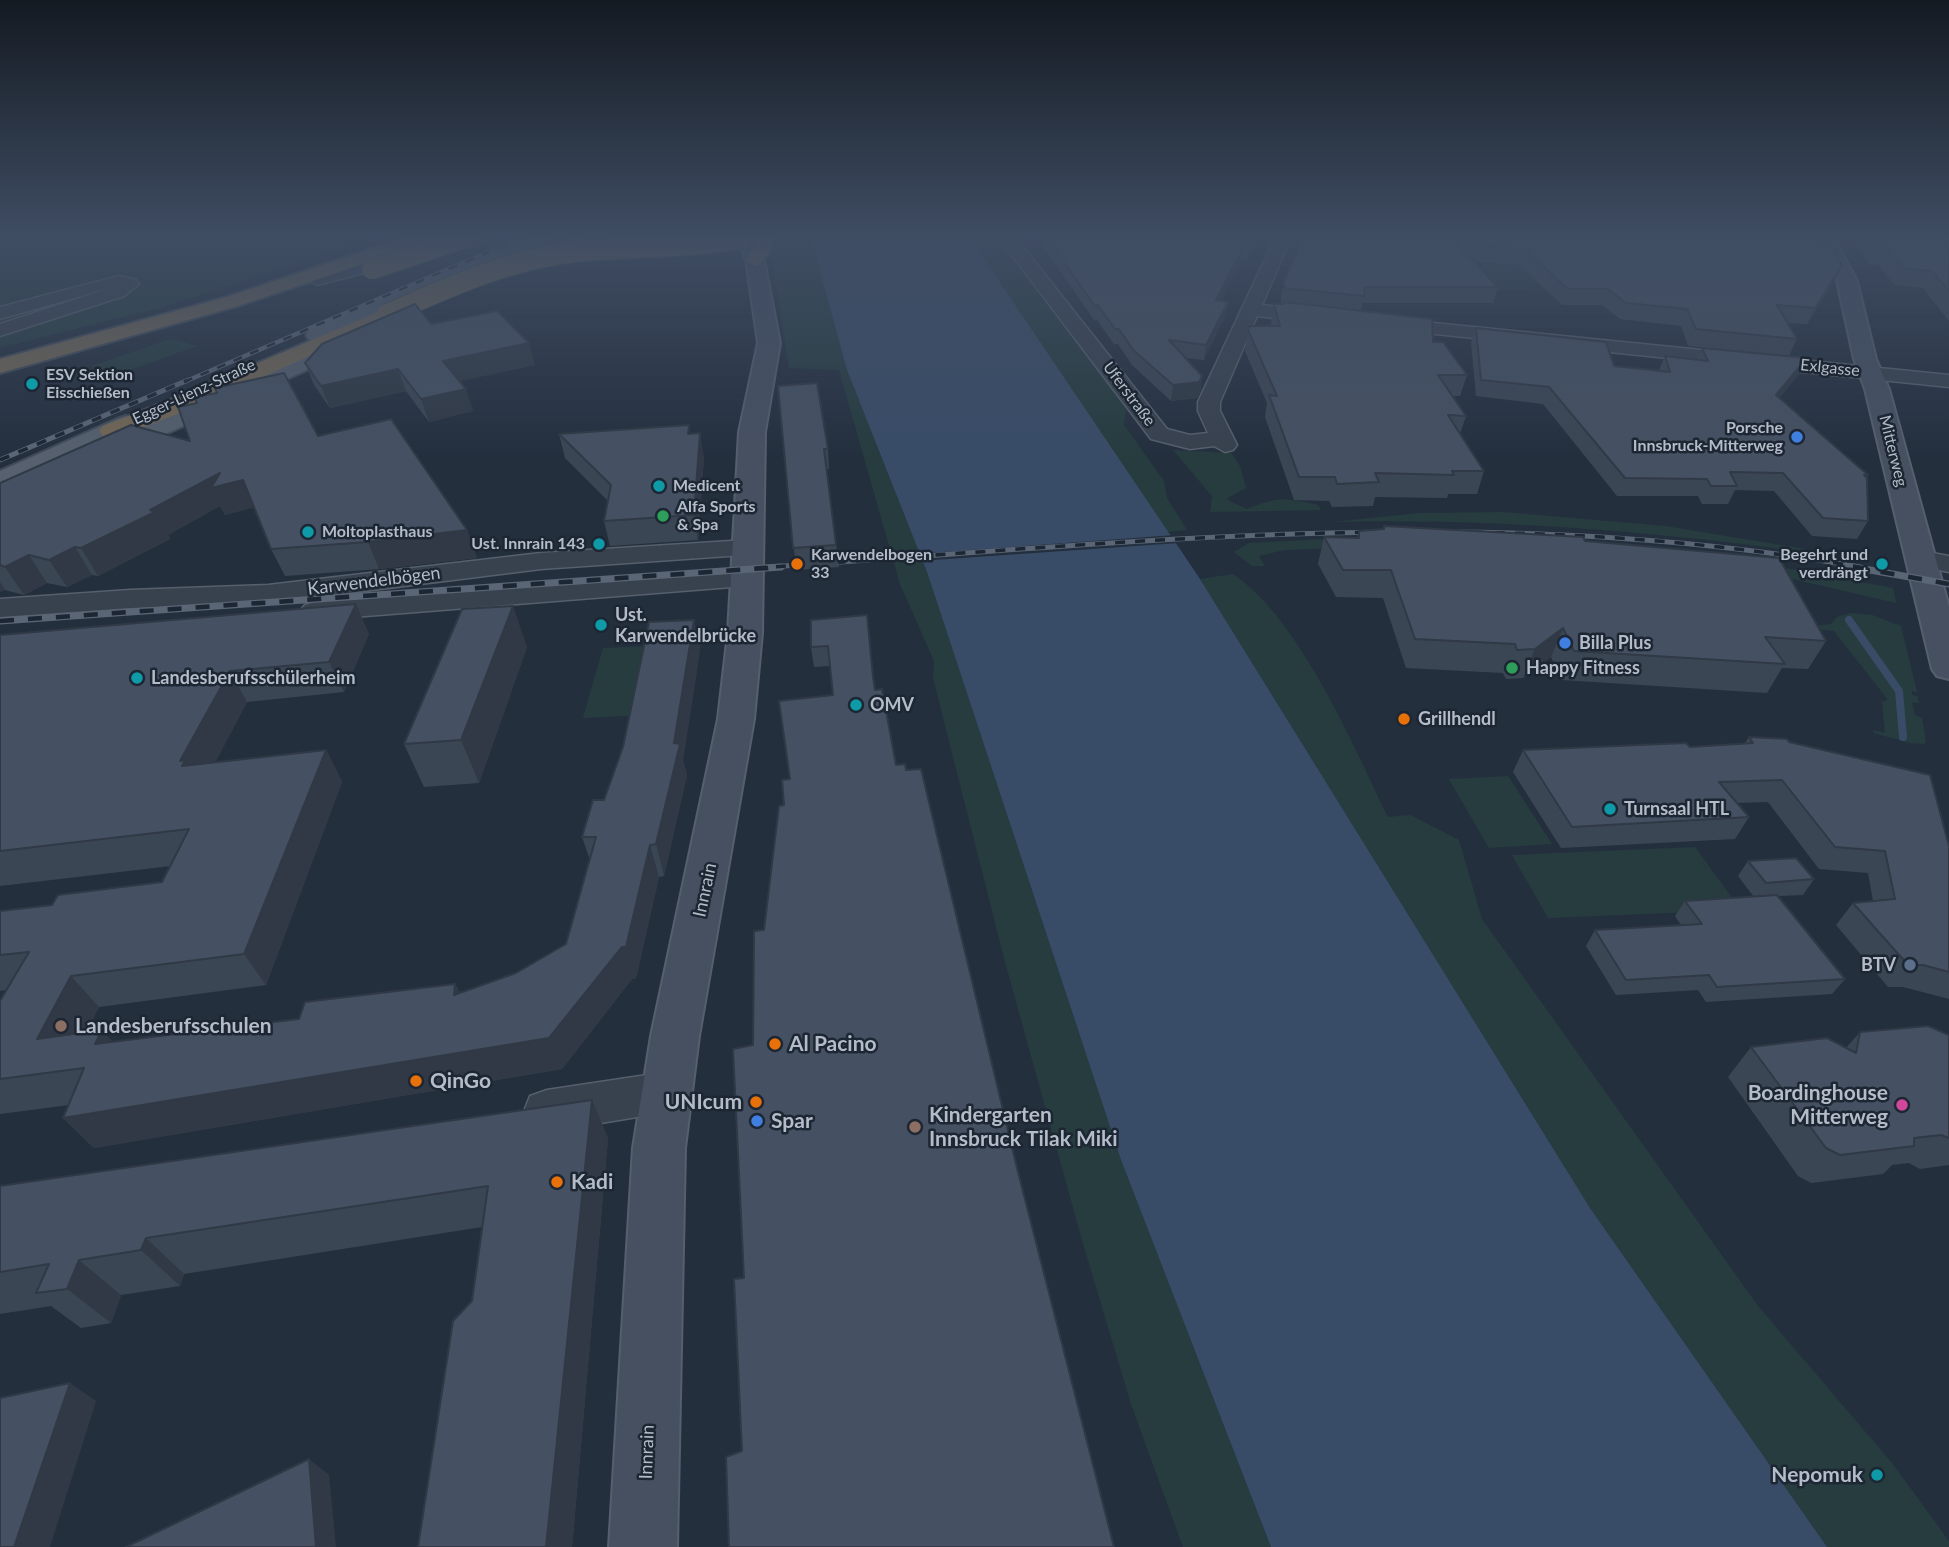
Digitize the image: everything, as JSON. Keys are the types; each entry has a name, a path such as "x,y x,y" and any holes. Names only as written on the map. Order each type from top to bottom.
{"highway":[{"path":"0,356 165,310"},
{"path":"0,366 201,310"},
{"path":"0,373 238,310"},
{"path":"112,431 397,310"}],"main road":[{"name":"Egger-Lienz-Straße","path":"0,481 112,431 174,398 377,310"},
{"name":"Egger-Lienz-Straße","path":"0,499 420,310"},
{"name":"Innrain","path":"643,1547 659,1148 675,1036 736,719 747,563 752,432 769,343 763,310"},
{"name":"Mitterweg","path":"1854,310 1949,669"}],"street":[{"path":"0,330 62,310"},
{"name":"Uferstraße","path":"1064,310 1159,434 1190,442 1222,440 1209,411 1209,402 1252,310"},
{"path":"1254,310 1334,318"},
{"name":"Exlgasse","path":"1359,321 1949,381"},
{"path":"1921,559 1949,564"},
{"name":"Karwendelbögen","path":"122,627 262,604 747,563"},
{"name":"Karwendelbögen","path":"0,608 130,599 262,604"},
{"path":"504,1117 667,1093"}],"green space":[{"path":"0,310 150,310 0,348"},
{"path":"780,310 831,310 847,370 927,572 1121,1160 1271,1547 1183,1547 1131,1404 1082,1240 1005,962 933,678 934,661 900,584 839,370 789,368"},
{"path":"1018,310 1056,310 1100,365 1126,410 1124,425 1164,481 1167,498 1187,530 1167,532"},
{"path":"171,339 197,346 116,375 91,366"},
{"path":"1173,450 1231,453 1240,466 1246,488 1226,499 1247,509 1282,499 1318,505 1321,510 1210,512 1212,496"},
{"path":"1504,512 1665,526 1823,552 1821,554 1577,528 1455,522 1332,522 1420,513"},
{"path":"1403,535 1731,558 1893,588 1896,603 1745,568 1395,546 1284,550 1259,556 1265,566 1252,566 1234,552 1249,543"},
{"path":"1233,574 1257,594 1302,651 1341,720 1388,817 1410,815 1459,840 1482,919 1758,1306 1892,1463 1949,1541 1949,1547 1827,1547 1590,1208 1200,579"},
{"path":"1851,613 1872,615 1901,626 1917,692 1912,691 1912,695 1917,696 1919,703 1912,702 1915,715 1922,718 1926,742 1924,744 1874,733 1873,730 1885,733 1882,702 1888,700 1834,631 1814,629 1814,626 1831,624 1837,617"},
{"path":"701,644 700,650 656,653 644,715 583,718 603,648"},
{"path":"1508,776 1552,844 1489,848 1449,779"},
{"path":"1695,847 1741,910 1548,918 1512,855"}],"water":[{"path":"831,310 1019,310 1200,579 1590,1208 1827,1547 1271,1547 1121,1160 927,572 847,370"}],"pier":[{"path":"1174,535 1179,543 919,561 916,554"}],"building":[{"path":"401,310 420,310 431,324 497,311 529,343 443,361 466,389 421,399 398,369 321,386 305,363 322,344"},
{"path":"1102,310 1224,310 1206,345 1169,340 1202,376 1199,382 1173,385 1133,350 1119,329 1115,329"},
{"path":"1276,310 1356,310 1432,319 1433,342 1443,342 1467,375 1438,375 1466,416 1448,415 1484,471 1452,471 1454,475 1375,473 1379,482 1337,484 1335,477 1299,477 1269,395 1277,396 1248,330 1250,326 1280,326"},
{"path":"1688,310 1780,310 1797,339 1696,329"},
{"path":"1476,328 1606,342 1614,366 1670,372 1665,356 1708,361 1702,348 1807,358 1776,395 1868,475 1864,475 1867,478 1868,521 1823,518 1783,473 1730,472 1737,486 1711,486 1707,479 1625,478 1549,387 1481,380"},
{"path":"284,373 318,436 391,419 467,530 368,542 271,549 243,480 211,488 220,473 150,510 155,512 81,548 75,547 49,560 29,555 5,567 0,565 0,483 131,425 190,441 178,407 197,403 194,397 217,393 215,388"},
{"path":"817,383 828,449 824,449 836,545 793,548 778,386"},
{"path":"689,425 688,434 700,433 694,515 604,521 611,485 559,434"},
{"name":"Billa Plus","path":"1384,526 1583,537 1585,541 1779,558 1826,641 1765,637 1785,664 1574,651 1563,628 1535,649 1517,650 1515,644 1415,639 1391,570 1343,570 1324,537 1359,538 1359,531 1384,529"},
{"path":"356,604 329,662 230,671 180,761 185,760 182,766 326,750 244,954 71,976 37,1039 102,1030 95,1044 299,1019 305,1002 455,984 454,995 516,973 566,944 596,837 582,837 593,800 604,800 623,747 649,622 694,620 674,743 680,744 656,844 650,845 626,947 622,947 549,1038 63,1118 84,1068 0,1079 0,1001 29,952 0,955 0,911 52,905 58,895 162,882 189,829 0,851 0,635"},
{"path":"513,606 461,740 404,744 462,609"},
{"path":"867,615 875,690 882,689 896,765 905,764 906,770 921,769 1017,1168 1114,1547 729,1547 726,1457 742,1451 734,1279 744,1278 733,1049 753,1045 754,931 764,930 779,806 784,805 782,780 790,779 779,701 833,695 828,646 811,647 811,620"},
{"path":"1749,737 1787,739 1789,742 1930,775 1949,846 1949,972 1923,965 1908,965 1853,903 1895,899 1885,851 1835,847 1782,780 1719,782 1749,817 1572,827 1523,750 1753,743"},
{"path":"1796,858 1814,879 1766,883 1748,861"},
{"path":"1777,895 1845,979 1717,987 1709,975 1626,980 1595,930 1702,924 1685,901"},
{"path":"1928,1026 1949,1035 1949,1138 1941,1135 1914,1138 1914,1146 1840,1155 1826,1148 1751,1047 1827,1038 1856,1053 1860,1032"},
{"path":"592,1100 546,1547 418,1547 453,1321 472,1301 488,1186 146,1238 141,1250 79,1260 67,1289 36,1293 49,1264 0,1272 0,1186"},
{"path":"70,1383 14,1547 0,1547 0,1398"},
{"path":"309,1459 316,1547 126,1547"}],"waterway":[{"path":"1849,620 1899,691 1903,737"}],"railway":[{"path":"184,382 352,310"},
{"path":"0,460 188,380"},
{"path":"756,568 1172,539 1449,532 1588,536 1726,548 1864,568"},
{"path":"0,621 781,567"},
{"path":"1853,567 1949,584"}],"place":[{"name":"ESV Sektion Eisschießen","path":"32,384"},
{"name":"Porsche Innsbruck-Mitterweg","path":"1797,437"},
{"name":"Medicent","path":"659,486"},
{"name":"Alfa Sports & Spa","path":"663,516"},
{"name":"Moltoplasthaus","path":"308,532"},
{"name":"Ust. Innrain 143","path":"599,544"},
{"name":"Karwendelbogen 33","path":"797,564"},
{"name":"Begehrt und verdrängt","path":"1882,564"},
{"name":"Ust. Karwendelbrücke","path":"601,625"},
{"name":"Billa Plus","path":"1565,643"},
{"name":"Happy Fitness","path":"1512,668"},
{"name":"Landesberufsschülerheim","path":"137,678"},
{"name":"OMV","path":"856,705"},
{"name":"Grillhendl","path":"1404,719"},
{"name":"Turnsaal HTL","path":"1610,809"},
{"name":"BTV","path":"1910,965"},
{"name":"Landesberufsschulen","path":"61,1026"},
{"name":"Al Pacino","path":"775,1044"},
{"name":"QinGo","path":"416,1081"},
{"name":"UNIcum","path":"756,1102"},
{"name":"Boardinghouse Mitterweg","path":"1902,1105"},
{"name":"Spar","path":"757,1121"},
{"name":"Kindergarten Innsbruck Tilak Miki","path":"915,1127"},
{"name":"Kadi","path":"557,1182"},
{"name":"Nepomuk","path":"1877,1475"}]}
